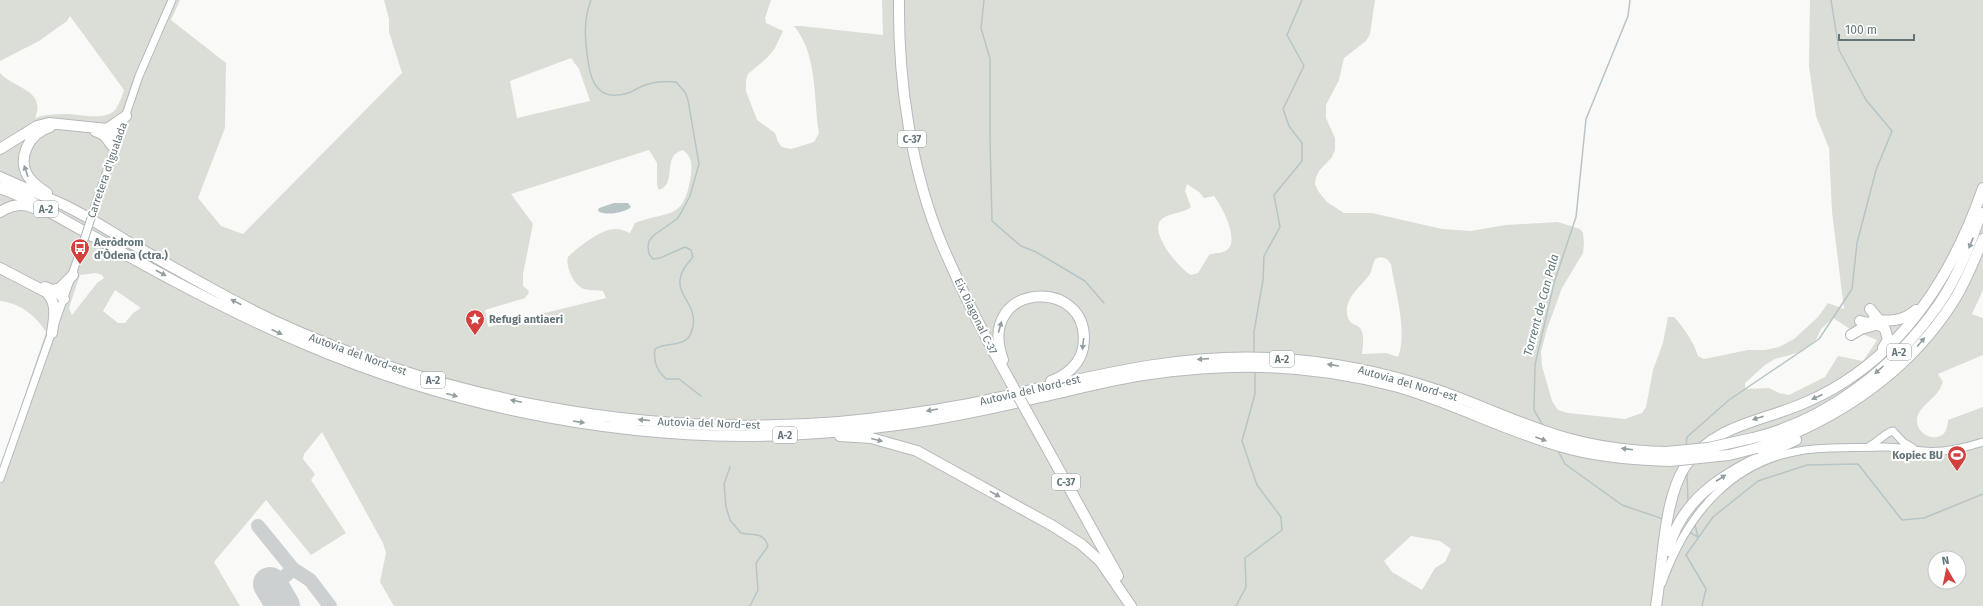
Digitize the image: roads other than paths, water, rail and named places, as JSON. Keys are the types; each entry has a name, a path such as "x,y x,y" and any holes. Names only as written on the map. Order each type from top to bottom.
{"highway":[{"name":"Eix Diagonal C-37","path":"899,0 899,25 904,97 913,145 934,221 943,246 980,327 1126,590 1132,606"},
{"path":"106,132 126,116"},
{"path":"0,149 37,126 49,123 89,128 106,132 118,137"},
{"path":"65,206 39,188 29,178 23,162 27,145 32,138 42,130 66,125"},
{"path":"106,132 114,148"},
{"name":"Autovia del Nord-est","path":"0,178 65,206 231,299 308,336 401,370 508,399 564,410 623,418 724,425 784,425 837,422 925,412 1090,376 1156,364 1212,358 1281,359 1347,367 1395,377 1444,392 1558,436 1584,443 1668,456 1753,438 1793,424 1829,406 1859,387 1907,344 1939,303 1953,281 1972,240 1983,206"},
{"name":"Autovia del Nord-est","path":"0,188 25,198 226,307 280,334 343,360 428,388 519,411 602,425 691,434 748,436 810,434 935,419 1148,374 1206,368 1261,367 1320,372 1379,383 1433,399 1561,447 1622,459 1668,456 1729,455 1757,448 1803,430 1850,404 1884,380 1903,363 1937,324 1953,302 1967,276 1983,239"},
{"path":"1676,529 1669,514 1678,479 1687,464 1703,447 1733,428 1795,407 1838,387 1882,354 1901,334 1932,295 1961,244 1983,188"},
{"path":"0,212 9,206 26,204 90,234"},
{"path":"0,262 10,270 52,294 55,308 52,333"},
{"path":"0,268 46,292 52,294 59,293 64,299"},
{"path":"52,294 72,275"},
{"path":"1851,335 1861,329 1877,323 1907,318 1932,295"},
{"path":"970,403 981,397 1058,378 1071,370 1080,358 1084,333 1079,318 1068,305 1054,298 1036,296 1018,301 1006,313 997,335 1000,350 1008,371 1009,381"},
{"path":"1870,309 1877,323"},
{"path":"1838,387 1887,343 1888,334 1885,329 1877,323 1862,320"},
{"path":"1656,606 1658,593 1676,529 1692,504 1716,481 1729,473 1833,422 1850,404"},
{"path":"810,434 871,438 916,451 1053,526 1081,544 1100,561 1132,606"}],"street":[{"name":"Carretera d'Igualada","path":"0,479 64,299 126,116 138,76 172,0"},
{"path":"1864,448 1883,438 1890,431 1895,432 1916,450"},
{"path":"1891,447 1899,442 1899,437"},
{"path":"1883,438 1883,443 1891,447"},
{"path":"1658,593 1674,552 1676,529 1696,517 1720,489 1768,461 1814,449 1891,447 1942,451 1983,442"}],"waterway":[{"path":"591,0 588,8 585,30 586,45 589,69 595,84 599,89 610,95 618,95 628,93 649,84 676,82 685,92 688,100 699,164 690,196 681,213 677,219 654,235 649,241 648,247 649,254 653,259 660,258 685,247 691,250 693,257 683,270 680,286 694,319 692,332 688,338 680,343 655,349 655,362 660,373 666,379 679,379 701,396"},
{"path":"984,0 981,28 990,59 992,221 1021,246 1036,252 1085,281 1104,303"},
{"path":"1254,354 1254,332 1263,280 1264,256 1280,227 1274,195 1302,161 1302,143 1289,126 1283,109 1304,66 1287,35 1302,0"},
{"name":"Torrent de Can Pala","path":"1544,427 1534,410 1535,365 1554,283 1576,217 1586,119 1628,16 1630,0"},
{"path":"1686,446 1687,437 1729,400 1819,339 1852,289 1857,243 1876,170 1892,131 1866,100 1839,50 1831,0"},
{"path":"1236,606 1246,587 1245,558 1282,530 1281,517 1257,485 1242,441 1255,394 1255,370"},
{"name":"Torrent de Can Pala","path":"1557,449 1565,464 1622,505 1663,519"},
{"path":"1702,606 1706,589 1686,555 1713,517 1758,481 1807,465 1858,464 1902,520 1924,518 1983,494"},
{"path":"730,467 724,484 726,507 730,520 741,533 760,536 766,541 768,546 756,563 758,590 750,606"},
{"path":"1687,474 1688,502"},
{"path":"1695,525 1698,537"},
{"name":"Torrent de Can Pala","path":"1689,532 1698,537"}],"place":[{"name":"Aeròdrom d'Òdena (ctra.)","path":"80,265"},
{"name":"Refugi antiaeri","path":"475,336"},
{"name":"Kopiec BU","path":"1957,472"}]}
